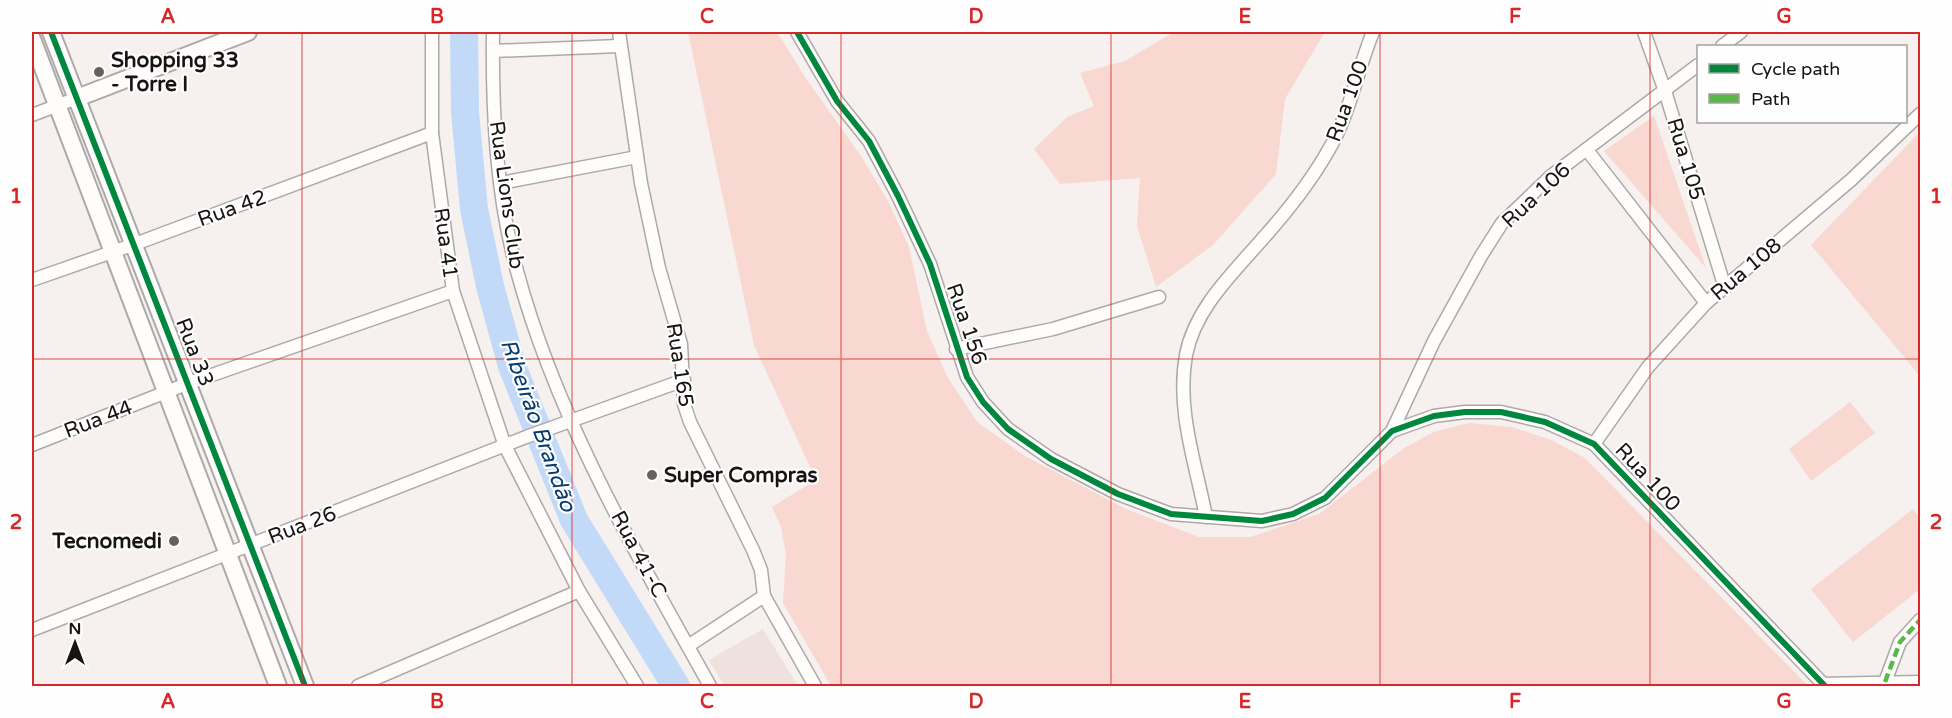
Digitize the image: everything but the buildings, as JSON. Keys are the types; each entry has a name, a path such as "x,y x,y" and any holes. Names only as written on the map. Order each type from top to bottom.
{"street":[{"name":"Rua 33","path":"51,32 252,545 305,687"},
{"path":"32,115 248,32"},
{"name":"Rua 41","path":"432,32 432,133 453,291 505,446 579,591 637,687"},
{"name":"Rua Lions Club","path":"493,32 494,105 501,183 516,269 570,422"},
{"name":"Rua 165","path":"619,32 619,46 637,157 659,268 681,344 684,404 690,423 753,550 761,570 764,596"},
{"name":"Rua 156","path":"797,32 837,101 869,141 898,196 930,264 956,350 967,377 983,402 1008,429 1051,459 1118,494 1171,514 1206,517"},
{"name":"Rua 100","path":"1373,32 1361,61 1354,89 1330,149 1302,192 1229,276 1200,316 1186,353 1183,388 1190,448 1206,517 1262,521 1293,514 1325,498 1392,431 1434,416 1465,412 1501,412 1545,422 1594,444 1823,685 1920,682"},
{"name":"Rua 105","path":"1644,32 1665,91 1725,288"},
{"path":"1723,45 1741,32"},
{"name":"Rua 33","path":"32,39 278,687"},
{"path":"493,51 619,46"},
{"name":"Rua 106","path":"1392,431 1434,342 1481,256 1502,223 1551,176 1697,66"},
{"name":"Rua 108","path":"1594,444 1648,367 1706,303 1851,180 1920,114"},
{"name":"Rua 42","path":"32,280 432,133"},
{"path":"1587,150 1706,303"},
{"path":"501,183 637,157"},
{"name":"Rua 44","path":"32,445 189,383 453,291"},
{"path":"956,350 1053,329 1159,297"},
{"name":"Rua 26","path":"32,630 505,446 684,380"},
{"name":"Rua 41-C","path":"570,422 710,687"},
{"path":"358,687 579,591"},
{"path":"688,646 764,596 815,687"},
{"path":"1885,682 1900,642 1920,620"}],"shaded area":[{"path":"688,32 777,32 805,77 863,159 889,203 909,247 927,331 947,376 977,422 1025,456 1126,509 1199,537 1250,537 1319,514 1404,448 1434,432 1469,423 1512,427 1551,440 1585,458 1808,686 831,686 783,603 786,554 781,527 772,507 816,480 754,345"},
{"path":"1174,32 1325,32 1285,99 1276,174 1213,245 1156,287 1137,226 1140,178 1060,184 1034,149 1067,117 1094,106 1080,73 1125,61"},
{"path":"1654,116 1706,268 1604,151"},
{"path":"1920,132 1920,376 1811,245"},
{"path":"1850,402 1875,433 1811,481 1789,449"},
{"path":"1913,509 1920,518 1920,589 1853,642 1811,589"},
{"path":"763,629 798,686 724,686 709,660"}],"waterway":[{"name":"Ribeirão Brandão","path":"464,32 465,112 474,209 490,286 512,366 574,520 676,686"}],"marked path":[{"path":"1885,682 1900,642 1920,620"}],"cycle path":[{"path":"51,32 305,686"},
{"path":"797,32 837,101 869,141 898,196 930,264 967,377 983,402 1008,429 1051,459 1118,494 1171,514 1262,521 1293,514 1325,498 1392,431 1434,416 1465,412 1501,412 1545,422 1594,444 1825,686"}],"place":[{"name":"Shopping 33 - Torre I","path":"99,72"},
{"name":"Super Compras","path":"652,475"},
{"name":"Tecnomedi","path":"174,541"}]}
